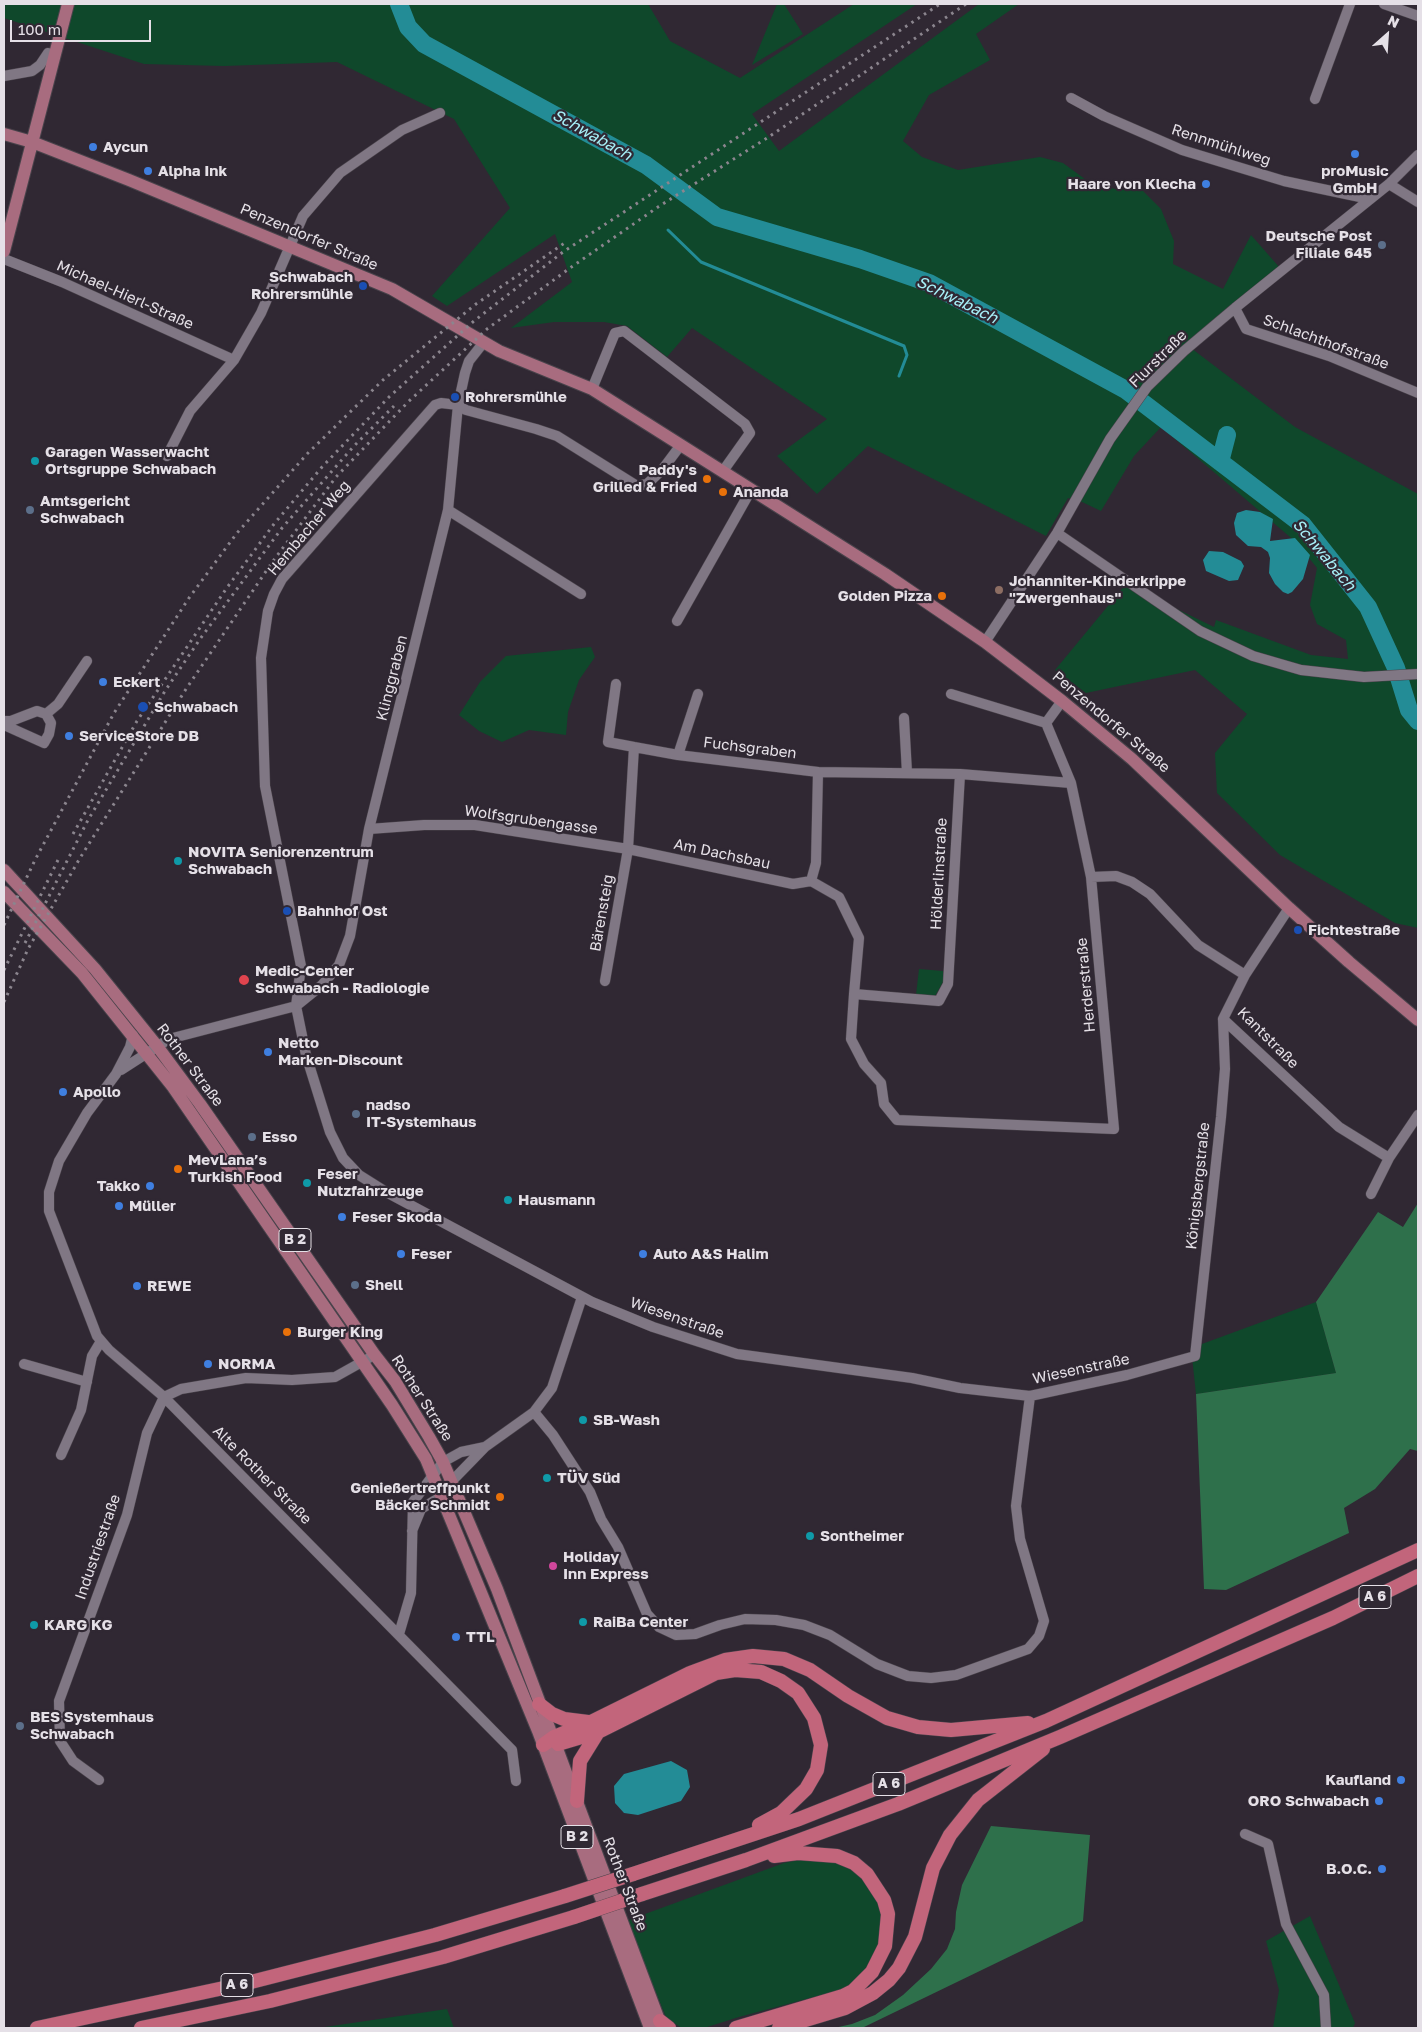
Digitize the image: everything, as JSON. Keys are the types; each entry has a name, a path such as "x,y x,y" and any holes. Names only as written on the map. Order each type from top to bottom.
{"highway":[{"name":"A 6","path":"38,2028 257,1980 435,1935 565,1896 799,1819 1046,1721 1418,1550"},
{"name":"A 6","path":"141,2028 270,2001 443,1956 574,1917 746,1860 898,1804 1060,1737 1333,1618 1418,1576"},
{"path":"577,1801 580,1761 594,1727 690,1673 725,1660 753,1656 784,1660 810,1670 848,1696 886,1718 918,1727 951,1730 1046,1721"},
{"path":"543,1746 594,1727 716,1674 734,1670 760,1672 781,1681 798,1693 814,1718 821,1745 817,1770 806,1789 780,1813 730,1841"},
{"path":"539,1704 552,1714 594,1727"},
{"path":"779,2028 845,2008 873,1993 889,1980 899,1968 911,1945 921,1917 934,1868 955,1827 978,1800 1060,1737"},
{"path":"736,2028 843,1996 853,1991 872,1972 880,1960 888,1930 884,1900 867,1874 854,1864 836,1856 819,1853 798,1853 746,1860"}],"main road":[{"path":"4,251 68,4"},
{"name":"Penzendorfer Straße","path":"4,134 32,142 289,245 409,297 518,360 592,389 885,574 985,642 1062,701 1178,802 1348,962 1418,1020"},
{"name":"Rother Straße","path":"4,870 95,969 374,1354 395,1380 443,1462 497,1589 539,1704 556,1741 660,2027"},
{"name":"Rother Straße","path":"4,892 82,973 133,1035 152,1049 205,1132 426,1459 660,2027"}],"street":[{"path":"1315,99 1350,4"},
{"path":"1384,4 1418,16"},
{"path":"4,76 32,71 40,65 48,53"},
{"name":"Rennmühlweg","path":"1071,98 1104,116 1182,150 1284,181 1360,197 1367,201"},
{"path":"167,456 190,411 234,360 261,314 303,216 340,172 402,130 440,112"},
{"name":"Flurstraße","path":"985,642 1057,533 1110,439 1147,388 1184,351 1389,184 1418,155"},
{"path":"1389,184 1418,202"},
{"name":"Michael-Hierl-Straße","path":"4,259 62,282 234,360"},
{"name":"Schlachthofstraße","path":"1235,308 1246,329 1329,356 1418,393"},
{"path":"592,389 615,333 624,331 745,424 750,433 723,472"},
{"name":"Klinggraben","path":"296,1006 322,985 338,966 350,936 369,829 448,510 458,405 468,361 484,342"},
{"name":"Hembacher Weg","path":"296,1006 301,966 265,786 261,658 268,611 282,579 435,405 441,403 458,405"},
{"path":"458,405 466,410 557,436 637,486 646,484 662,470 680,446"},
{"path":"677,621 751,490"},
{"path":"448,510 581,594"},
{"path":"1057,533 1200,632 1253,656 1301,670 1364,677 1415,674"},
{"path":"46,714 58,704 87,661"},
{"name":"Fuchsgraben","path":"616,684 608,742 678,755 818,772 960,774"},
{"name":"Fuchsgraben","path":"678,755 698,694"},
{"path":"951,694 1046,723 1062,701"},
{"path":"4,721 36,711 46,714 51,723 49,734 44,744 4,725"},
{"path":"904,718 907,773"},
{"name":"Herderstraße","path":"854,994 851,1039 864,1064 881,1083 884,1104 897,1120 1114,1129 1091,877 1071,783 1046,723"},
{"path":"628,849 634,747"},
{"path":"818,772 816,863 811,881 839,897 859,938 854,994"},
{"path":"960,774 1071,783"},
{"name":"Hölderlinstraße","path":"854,994 938,1001 948,984 960,774"},
{"name":"Wolfsgrubengasse","path":"369,829 424,825 475,825 628,849"},
{"name":"Am Dachsbau","path":"628,849 793,884 811,881"},
{"name":"Bärensteig","path":"605,981 628,849"},
{"path":"1091,877 1116,876 1132,882 1150,894 1198,944 1246,975"},
{"name":"Kantstraße","path":"1289,908 1246,975 1223,1019 1339,1127 1389,1158"},
{"path":"152,1049 169,1039 296,1006"},
{"name":"Wiesenstraße","path":"296,1006 306,1055 330,1132 343,1158 359,1175 386,1192 582,1297 653,1327 737,1354 912,1378 960,1388 1030,1396 1127,1375 1195,1356"},
{"name":"Königsbergstraße","path":"1195,1356 1225,1069 1223,1019"},
{"name":"Alte Rother Straße","path":"133,1035 130,1047 116,1074 87,1113 58,1161 49,1192 49,1211 90,1320 109,1350 164,1397 512,1750 516,1781"},
{"name":"Alte Rother Straße","path":"116,1074 152,1049"},
{"path":"1371,1194 1389,1158 1418,1115"},
{"path":"412,1531 421,1509 442,1496 452,1482 485,1447 534,1412 552,1388 582,1297"},
{"path":"61,1455 81,1410 92,1356 101,1340"},
{"path":"164,1397 181,1388 246,1378 292,1380 335,1377 362,1364 374,1354"},
{"path":"24,1364 87,1382"},
{"path":"534,1412 553,1435 590,1492 601,1519 618,1546 647,1614 659,1627 676,1634 694,1634 745,1619 776,1620 804,1625 830,1636 877,1664 908,1676 932,1678 956,1675 1028,1649 1039,1636 1044,1621 1020,1539 1016,1506 1030,1396"},
{"name":"Industriestraße","path":"99,1780 73,1761 60,1741 59,1701 127,1515 147,1432 164,1397"},
{"path":"399,1634 411,1593 413,1502 443,1462 461,1452 485,1447"},
{"path":"1245,1834 1268,1844 1286,1924 1324,1995 1326,2028"}],"green space":[{"path":"4,4 648,4 670,41 740,78 854,4 917,4 752,114 779,151 979,4 1019,4 976,34 990,60 929,95 903,141 922,157 958,170 1040,157 1063,163 1089,182 1115,189 1143,191 1161,209 1174,241 1173,264 1223,289 1251,235 1280,268 1225,310 1187,345 1295,427 1418,494 1418,928 1395,923 1280,855 1217,793 1215,753 1247,714 1195,670 1086,693 1055,670 1126,584 1214,627 1216,620 1311,655 1348,659 1346,640 1317,624 1310,605 1317,568 1297,543 1161,427 1134,456 1101,511 1068,498 1046,536 868,446 817,494 777,456 827,419 692,328 667,357 627,326 604,322 554,322 511,328 572,282 555,234 447,306 432,296 510,208 454,119 337,62 224,66 144,64 4,18"},
{"path":"777,4 784,4 803,34 752,65"},
{"path":"591,647 595,657 579,680 568,712 566,735 529,730 502,742 479,731 459,715 480,682 506,656"},
{"path":"919,969 943,971 943,982 935,996 916,995"},
{"path":"1418,1203 1418,1451 1410,1449 1375,1489 1344,1508 1349,1533 1226,1590 1204,1589 1196,1394 1336,1373 1316,1302 1378,1212 1403,1227"},
{"path":"1316,1302 1336,1373 1196,1394 1191,1348"},
{"path":"991,1826 1090,1835 1083,1921 862,2028 834,2028 852,2024 875,2015 903,1995 931,1969 947,1949 955,1929 956,1912 962,1885"},
{"path":"814,1857 845,1865 862,1876 880,1902 883,1918 882,1939 870,1966 851,1984 840,1990 704,2028 680,2027 666,2017 626,1921 784,1863"},
{"path":"1310,1916 1355,2023 1353,2028 1273,2028 1279,1990 1266,1941"},
{"path":"447,2009 454,2028 321,2028 325,2027"}],"water":[{"path":"1246,510 1260,512 1273,519 1270,541 1295,538 1310,555 1303,579 1292,592 1288,594 1283,592 1275,584 1269,573 1270,558 1268,552 1261,547 1248,546 1236,535 1234,523 1237,513"},
{"path":"1209,551 1223,552 1241,561 1244,566 1238,580 1229,581 1206,571 1203,560"},
{"path":"671,1761 687,1770 690,1787 681,1801 638,1815 624,1813 615,1803 614,1786 624,1774"}],"waterway":[{"name":"Schwabach","path":"399,4 408,27 424,44 646,165 717,217 860,259 929,283 1126,390 1303,525 1368,607 1396,668 1409,710 1418,721"},
{"path":"668,230 701,262 904,346 907,355 899,376"},
{"path":"1220,462 1227,435"}],"railway":[{"path":"73,834 137,721 226,589 274,524 322,467 389,397 474,321 563,252 940,4"},
{"path":"4,1002 28,949 80,858 186,689 273,561 336,477 408,402 487,329 570,268 658,207 767,138 966,4"},
{"path":"4,925 35,860 114,713 189,598 237,533 307,454 383,380 476,304 566,242"},
{"path":"25,943 88,820 165,691 200,639 282,528 354,446 394,406"},
{"path":"4,970 58,860"}],"place":[{"name":"Aycun","path":"93,147"},
{"name":"proMusic GmbH","path":"1355,154"},
{"name":"Alpha Ink","path":"148,171"},
{"name":"Haare von Klecha","path":"1206,184"},
{"name":"Deutsche Post Filiale 645","path":"1382,245"},
{"name":"Schwabach Rohrersmühle","path":"363,286"},
{"name":"Rohrersmühle","path":"455,397"},
{"name":"Garagen Wasserwacht Ortsgruppe Schwabach","path":"35,461"},
{"name":"Paddy's Grilled & Fried","path":"707,479"},
{"name":"Ananda","path":"723,492"},
{"name":"Amtsgericht Schwabach","path":"30,510"},
{"name":"Johanniter-Kinderkrippe \"Zwergenhaus\"","path":"999,590"},
{"name":"Golden Pizza","path":"942,596"},
{"name":"Eckert","path":"103,682"},
{"name":"Schwabach","path":"143,707"},
{"name":"ServiceStore DB","path":"69,736"},
{"name":"NOVITA Seniorenzentrum Schwabach","path":"178,861"},
{"name":"Bahnhof Ost","path":"287,911"},
{"name":"Fichtestraße","path":"1298,930"},
{"name":"Medic-Center Schwabach - Radiologie","path":"244,980"},
{"name":"Netto Marken-Discount","path":"268,1052"},
{"name":"Apollo","path":"63,1092"},
{"name":"nadso IT-Systemhaus","path":"356,1114"},
{"name":"Esso","path":"252,1137"},
{"name":"MevLana’s Turkish Food","path":"178,1169"},
{"name":"Feser Nutzfahrzeuge","path":"307,1183"},
{"name":"Takko","path":"150,1186"},
{"name":"Hausmann","path":"508,1200"},
{"name":"Müller","path":"119,1206"},
{"name":"Feser Skoda","path":"342,1217"},
{"name":"Feser","path":"401,1254"},
{"name":"Auto A&S Halim","path":"643,1254"},
{"name":"Shell","path":"355,1285"},
{"name":"REWE","path":"137,1286"},
{"name":"Burger King","path":"287,1332"},
{"name":"NORMA","path":"208,1364"},
{"name":"SB-Wash","path":"583,1420"},
{"name":"TÜV Süd","path":"547,1478"},
{"name":"Genießertreffpunkt Bäcker Schmidt","path":"500,1497"},
{"name":"Sontheimer","path":"810,1536"},
{"name":"Holiday Inn Express","path":"553,1566"},
{"name":"RaiBa Center","path":"583,1622"},
{"name":"KARG KG","path":"34,1625"},
{"name":"TTL","path":"456,1637"},
{"name":"BES Systemhaus Schwabach","path":"20,1726"},
{"name":"Kaufland","path":"1401,1780"},
{"name":"ORO Schwabach","path":"1379,1801"},
{"name":"B.O.C.","path":"1382,1869"}]}
